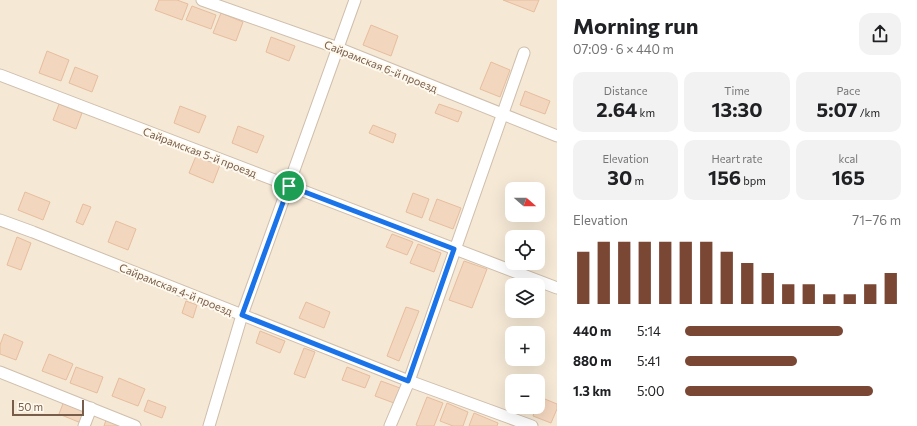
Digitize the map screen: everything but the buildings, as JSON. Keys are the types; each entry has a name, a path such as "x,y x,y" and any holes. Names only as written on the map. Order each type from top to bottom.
{"street":[{"name":"Сайрамская 6-й проезд","path":"202,0 338,48 557,136"},
{"path":"208,426 242,315 355,0"},
{"path":"390,426 408,381 524,53"},
{"name":"Сайрамская 5-й проезд","path":"0,75 557,288"},
{"name":"Сайрамская 4-й проезд","path":"0,220 408,381 532,426"},
{"path":"0,372 135,426"},
{"path":"84,426 91,408"}],"shaded area":[{"path":"0,0 557,0 557,426 0,426"}],"route":[{"path":"289,186 454,249 408,381 242,315 289,186"}]}
